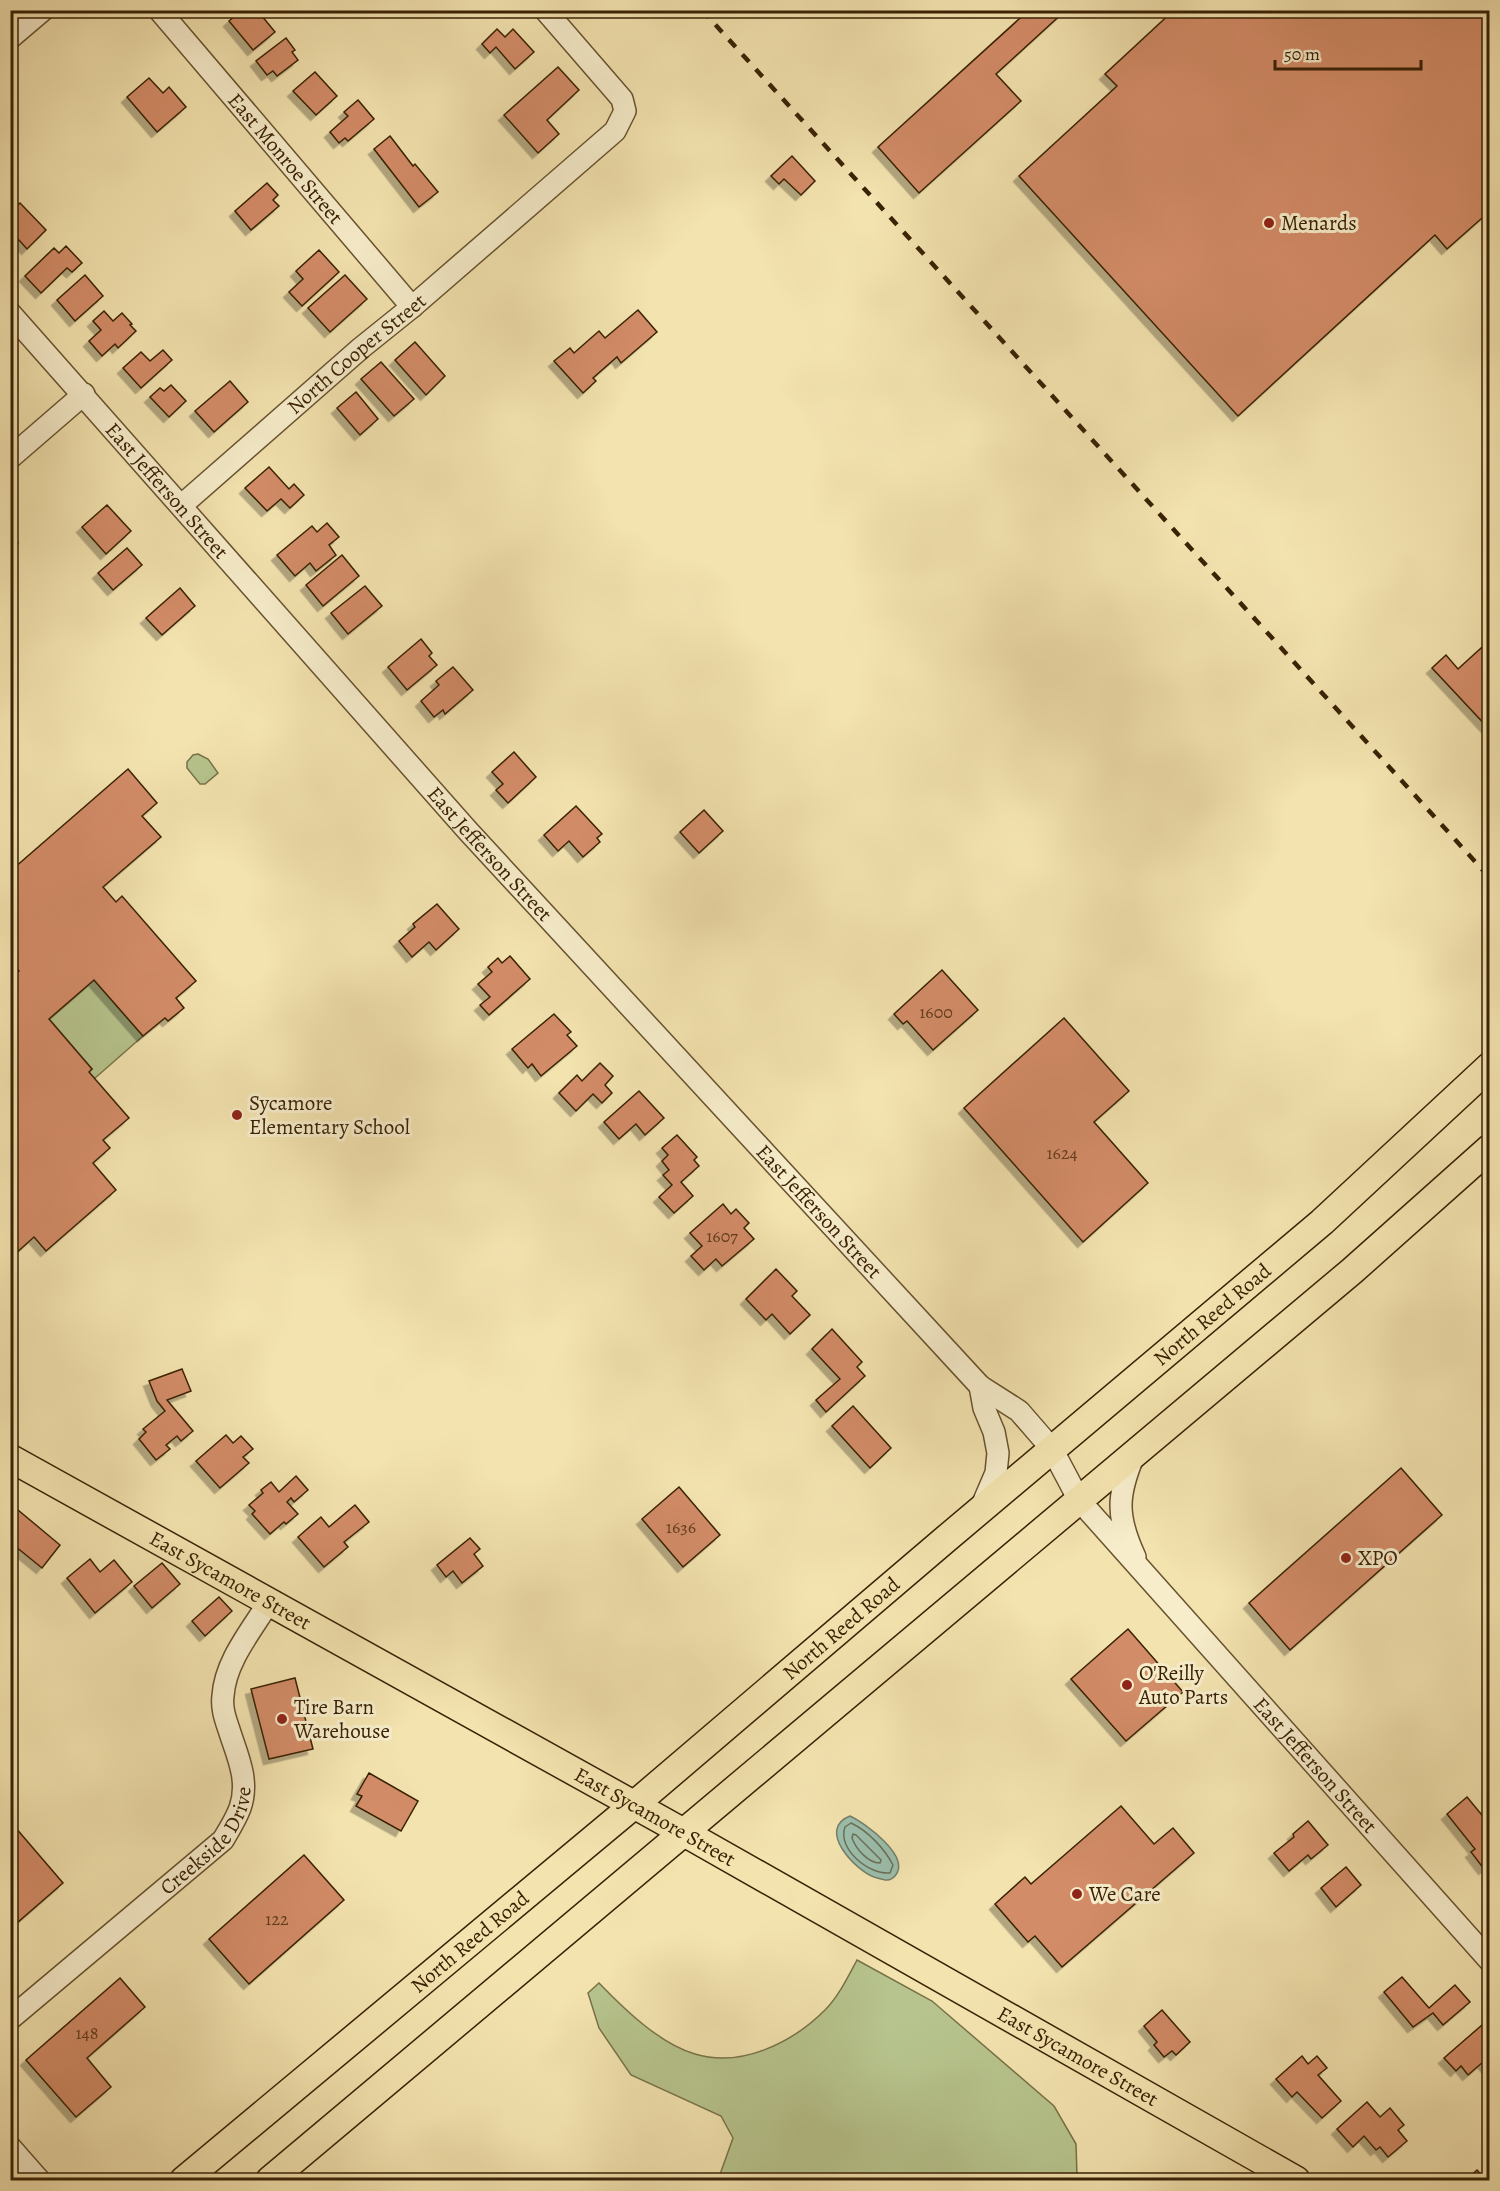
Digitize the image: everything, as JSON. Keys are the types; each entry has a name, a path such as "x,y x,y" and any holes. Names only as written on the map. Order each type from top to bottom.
{"main road":[{"name":"North Reed Road","path":"183,2181 634,1805 980,1509 1322,1222 1490,1066"},
{"path":"270,2181 1352,1271 1490,1148"},
{"name":"East Sycamore Street","path":"10,1458 683,1832 1296,2181"}],"street":[{"path":"10,38 43,10"},
{"name":"East Monroe Street","path":"159,10 411,307"},
{"name":"North Cooper Street","path":"182,505 352,355 615,131 625,111 622,99 545,10"},
{"name":"East Jefferson Street","path":"10,313 468,831 980,1386 1019,1411 1052,1449 1079,1500 1490,1961"},
{"path":"10,458 84,394"},
{"name":"East Jefferson Street","path":"980,1386 984,1408 994,1432 998,1453 996,1473 980,1509"},
{"name":"East Jefferson Street","path":"1134,1454 1120,1496 1121,1514 1127,1541 1141,1571"},
{"name":"Creekside Drive","path":"10,2019 223,1840 241,1807 243,1788 243,1769 224,1716 222,1698 225,1680 237,1653 269,1602"},
{"path":"10,2147 39,2181"}],"green space":[{"path":"198,754 208,759 218,773 205,784 200,784 187,768 187,762 193,755"},
{"path":"94,980 143,1036 94,1079 89,1072 92,1069 49,1019"},
{"path":"857,1960 932,2001 1054,2106 1076,2144 1077,2176 1074,2180 718,2180 733,2138 721,2116 631,2075 599,2028 588,1993 599,1983 631,2014 669,2042 695,2054 730,2058 765,2050 812,2022 834,1999"}],"water":[{"path":"850,1816 875,1833 892,1851 899,1868 893,1878 888,1880 866,1873 842,1849 837,1830 840,1822"}],"building":[{"path":"242,10 257,10 275,32 253,50 229,21"},
{"path":"1029,10 1066,10 996,74 1021,101 919,193 878,147"},
{"name":"Menards","path":"1174,10 1238,10 1241,14 1244,10 1490,10 1490,211 1447,249 1435,235 1238,416 1019,176 1117,86 1105,74"},
{"path":"497,29 505,37 513,29 534,52 515,69 496,47 490,53 482,44"},
{"path":"286,38 295,50 292,52 298,60 277,76 273,71 267,75 256,61"},
{"path":"558,67 579,90 547,120 559,134 538,153 504,115"},
{"path":"315,72 337,96 316,115 293,91"},
{"path":"149,78 163,93 169,87 186,107 157,132 127,97"},
{"path":"358,100 374,119 348,141 345,138 339,143 330,132 348,116 344,112"},
{"path":"390,136 413,166 415,164 438,192 419,207 374,149"},
{"path":"792,156 815,181 801,195 784,179 779,184 771,176"},
{"path":"267,183 278,195 273,200 279,206 251,230 235,211"},
{"path":"20,203 46,230 27,249 19,240 10,248 10,212"},
{"path":"66,246 82,263 72,272 67,268 41,293 25,276 54,248 59,253"},
{"path":"319,250 339,272 302,306 289,292 303,279 296,271"},
{"path":"85,275 103,296 75,321 57,300"},
{"path":"345,275 367,299 330,332 308,308"},
{"path":"638,310 657,332 621,363 617,357 593,378 596,381 583,393 554,361 570,348 574,353 599,331 605,338"},
{"path":"104,311 113,321 122,313 136,331 118,348 115,344 102,356 89,341 101,330 93,321"},
{"path":"415,342 445,376 426,395 395,360"},
{"path":"163,350 172,360 141,388 123,368 141,352 150,361"},
{"path":"381,362 414,399 394,416 361,379"},
{"path":"230,381 248,402 214,432 195,411"},
{"path":"171,385 186,401 169,417 150,397 160,388 164,391"},
{"path":"356,392 378,419 360,435 337,408"},
{"path":"269,467 289,489 294,484 304,495 290,508 281,499 267,511 245,488"},
{"path":"107,505 131,531 106,554 82,527"},
{"path":"327,523 339,537 329,545 336,555 316,571 310,563 295,576 277,555 312,526 317,532"},
{"path":"10,534 18,543 10,549"},
{"path":"127,548 142,565 113,590 98,573"},
{"path":"342,555 359,576 323,606 306,585"},
{"path":"365,586 382,606 348,634 331,613"},
{"path":"180,588 195,606 162,635 146,618"},
{"path":"421,639 432,653 429,656 437,665 407,690 388,667"},
{"path":"1490,640 1490,730 1432,668 1446,655 1458,669"},
{"path":"453,667 473,690 445,714 443,710 434,717 421,701 439,685 436,681"},
{"path":"514,752 536,777 508,803 496,790 503,784 492,772"},
{"path":"128,769 157,803 142,816 161,837 103,887 116,902 122,896 196,981 176,998 184,1008 168,1021 165,1018 143,1036 94,980 49,1019 92,1069 89,1072 129,1118 103,1140 110,1148 93,1163 116,1190 46,1251 34,1237 14,1255 10,1251 10,978 19,971 12,964 10,965 10,864 14,868"},
{"path":"576,806 602,834 597,838 600,842 583,857 569,841 558,851 544,835"},
{"path":"704,810 723,831 699,853 680,832"},
{"path":"437,904 459,929 436,950 429,942 412,957 399,941 415,927 413,924"},
{"path":"510,956 530,979 489,1015 480,1005 490,997 478,984 492,972 488,967 498,958 502,963"},
{"path":"942,970 978,1010 933,1050 907,1021 903,1024 894,1014"},
{"path":"554,1014 571,1032 567,1035 577,1046 541,1076 532,1064 528,1068 512,1049"},
{"path":"1064,1018 1129,1091 1094,1122 1148,1183 1083,1242 964,1108"},
{"path":"600,1063 613,1076 605,1085 612,1093 602,1103 593,1094 576,1111 559,1093 577,1075 582,1081"},
{"path":"639,1091 664,1118 645,1135 636,1124 619,1139 604,1122"},
{"path":"677,1135 697,1157 694,1160 699,1166 681,1182 693,1196 674,1213 659,1197 672,1185 663,1175 669,1170 662,1161 668,1155 662,1148"},
{"path":"723,1204 731,1214 736,1209 749,1223 744,1228 754,1239 722,1266 716,1259 704,1270 691,1256 702,1246 690,1233"},
{"path":"776,1269 797,1291 792,1296 810,1315 790,1334 772,1314 766,1320 746,1299"},
{"path":"832,1329 862,1362 857,1367 865,1376 826,1412 816,1400 840,1379 812,1349"},
{"path":"182,1369 191,1391 167,1400 193,1431 181,1441 177,1436 166,1445 170,1449 156,1460 139,1439 146,1432 143,1429 165,1411 157,1401 149,1381"},
{"path":"853,1406 891,1448 870,1468 832,1426"},
{"path":"226,1435 233,1443 241,1436 253,1449 243,1457 249,1463 220,1488 196,1461"},
{"name":"XPO","path":"1401,1468 1442,1515 1290,1650 1249,1603"},
{"path":"296,1476 308,1490 294,1502 291,1498 287,1502 298,1514 270,1534 252,1514 255,1511 249,1505 263,1493 261,1490 271,1482 279,1492"},
{"path":"679,1487 720,1535 683,1567 642,1519"},
{"path":"12,1505 60,1545 42,1568 10,1542"},
{"path":"355,1505 369,1522 344,1542 348,1547 324,1567 298,1537 321,1517 329,1527"},
{"path":"470,1538 480,1549 474,1554 483,1566 462,1583 453,1571 446,1577 437,1565"},
{"path":"90,1559 100,1572 114,1560 132,1582 95,1613 67,1578"},
{"path":"162,1563 180,1584 152,1608 134,1586"},
{"path":"219,1597 232,1611 205,1636 192,1621"},
{"name":"O'Reilly Auto Parts","path":"1128,1629 1183,1692 1126,1741 1071,1679"},
{"name":"Tire Barn Warehouse","path":"295,1678 313,1749 269,1759 251,1689"},
{"path":"369,1773 418,1801 401,1831 356,1806 362,1796 357,1794"},
{"path":"1467,1797 1486,1820 1490,1817 1490,1865 1484,1869 1471,1852 1475,1849 1447,1814"},
{"name":"We Care","path":"1121,1806 1154,1844 1173,1828 1194,1853 1062,1967 1035,1936 1028,1942 995,1904 1025,1877 1031,1884"},
{"path":"1308,1821 1328,1845 1311,1859 1308,1855 1289,1871 1274,1853 1294,1837 1293,1834"},
{"path":"15,1827 63,1883 10,1929 10,1831"},
{"path":"304,1855 344,1900 249,1984 209,1939"},
{"path":"1346,1867 1361,1885 1336,1907 1321,1888"},
{"path":"1402,1977 1429,2008 1455,1985 1470,2002 1443,2025 1433,2013 1413,2027 1384,1992"},
{"path":"120,1978 145,2007 87,2058 111,2087 76,2117 26,2060"},
{"path":"1162,2010 1190,2042 1176,2055 1172,2051 1164,2057 1154,2045 1157,2042 1144,2026"},
{"path":"1482,2025 1490,2033 1490,2066 1488,2068 1483,2062 1468,2075 1461,2066 1456,2071 1444,2058"},
{"path":"1302,2056 1308,2064 1317,2056 1327,2068 1318,2075 1341,2101 1322,2118 1297,2092 1292,2097 1276,2079"},
{"path":"1367,2102 1380,2117 1390,2108 1404,2125 1398,2130 1407,2141 1388,2157 1380,2147 1376,2150 1364,2136 1353,2147 1337,2129"},
{"path":"1477,2170 1486,2180 1466,2180"}],"railway":[{"path":"702,10 1490,878"}],"place":[{"name":"Menards","path":"1269,223"},
{"name":"Sycamore Elementary School","path":"237,1115"},
{"name":"XPO","path":"1346,1558"},
{"name":"O'Reilly Auto Parts","path":"1127,1685"},
{"name":"Tire Barn Warehouse","path":"282,1719"},
{"name":"We Care","path":"1077,1894"}]}
